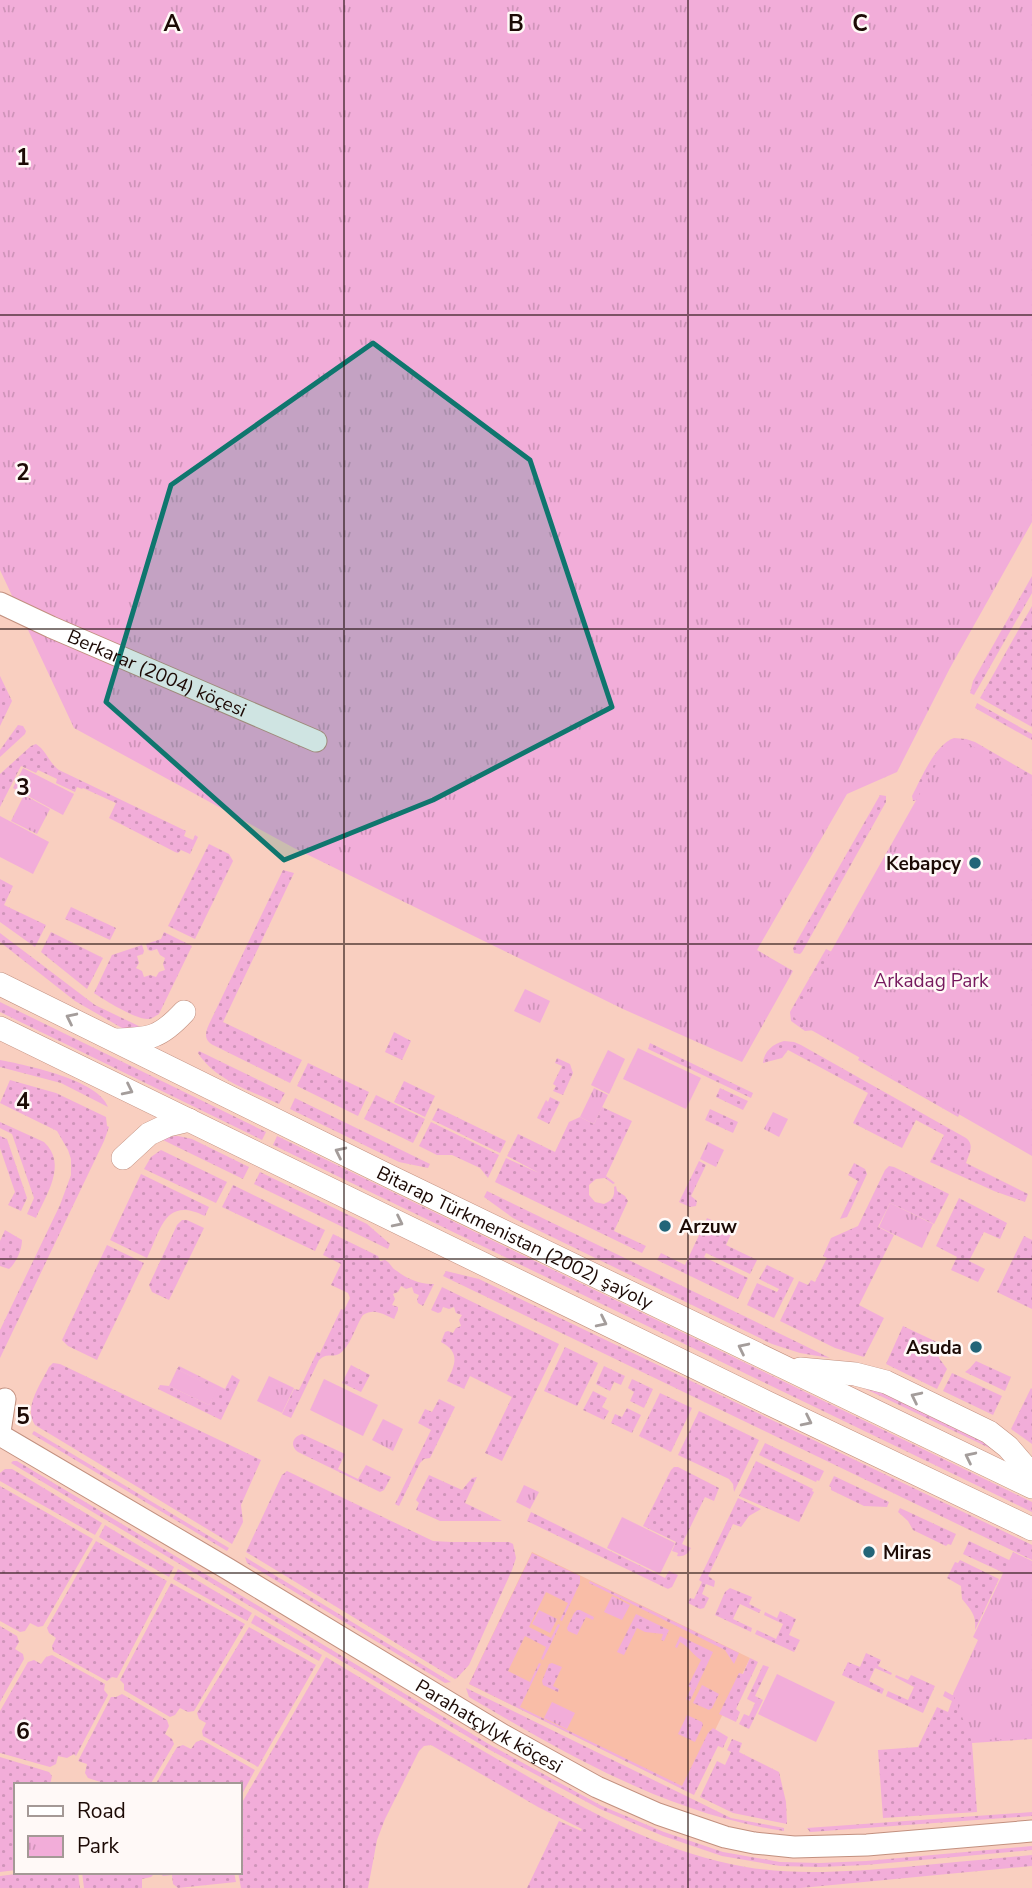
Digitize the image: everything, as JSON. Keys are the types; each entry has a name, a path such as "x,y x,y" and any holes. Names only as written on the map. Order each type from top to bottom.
{"main road":[{"name":"Bitarap Türkmenistan (2002) şaýoly","path":"0,984 391,1177 1032,1486"},
{"path":"114,1040 139,1040 158,1035 184,1012"},
{"name":"Bitarap Türkmenistan (2002) şaýoly","path":"0,1028 1032,1529"},
{"path":"123,1158 149,1134 168,1125 189,1120"},
{"path":"784,1367 855,1374 886,1382 989,1432 1009,1447 1032,1475"}],"street":[{"name":"Berkarar (2004) köçesi","path":"0,603 316,741"},
{"path":"0,1403 5,1399 0,1433"},
{"name":"Parahatçylyk köçesi","path":"0,1433 503,1735 597,1787 658,1814 725,1837 794,1847 867,1845 1032,1831"}],"highlighted area":[{"path":"373,343 530,460 612,707 433,800 284,860 106,702 171,485"}],"shaded area":[{"path":"532,1552 750,1658 686,1790 469,1684"}],"green space":[{"path":"0,0 1032,0 1032,522 950,668 897,772 847,794 757,950 793,971 742,1062 623,1009 294,848 74,728 0,570"},
{"path":"1032,576 1032,593 974,695 970,693 973,681"},
{"path":"1032,606 1032,727 980,698"},
{"path":"0,676 12,701 0,726"},
{"path":"977,703 1032,734 1032,740 975,708"},
{"path":"18,725 23,726 25,734 0,757 0,750"},
{"path":"954,738 975,742 1032,775 1032,782 913,801 912,796 929,763 941,747"},
{"name":"Arkadag Park","path":"956,742 966,743 1032,779 1032,1156 799,1023 794,1017 945,749"},
{"path":"36,744 59,770 186,831 184,836 193,840 195,835 198,837 190,854 181,850 175,852 109,818 116,803 83,788 77,787 75,792 38,770 36,773 21,766 0,807 0,774"},
{"path":"23,768 74,794 63,815 13,788"},
{"path":"24,795 50,809 37,834 11,821"},
{"path":"880,795 886,796 886,802 802,952 794,953 793,948"},
{"path":"0,816 49,842 33,874 0,857"},
{"path":"209,844 229,854 233,861 195,939 168,926"},
{"path":"283,870 294,873 223,1022 302,1060 290,1083 213,1045 207,1040 206,1034"},
{"path":"0,879 13,886 4,905 46,925 35,947 0,922"},
{"path":"71,907 116,928 110,940 65,919"},
{"path":"51,932 103,958 87,989 41,952"},
{"path":"164,932 192,946 159,1014 150,1019 136,1016 94,993 112,955 142,945 144,951 137,956 139,963 136,968 142,971 144,977 156,977 159,972 165,970 165,958 157,949 148,950 146,944 161,939"},
{"path":"0,933 95,1005 145,1029 122,1028 75,1001 0,942"},
{"path":"826,949 832,952 815,1030 805,1031 791,1021 790,1012"},
{"path":"525,989 550,1001 540,1023 514,1011"},
{"path":"0,1002 266,1132 262,1140 0,1012"},
{"path":"394,1032 411,1041 402,1060 385,1052"},
{"path":"784,1041 801,1045 966,1138 971,1147 966,1163 1028,1194 1025,1202 930,1162 944,1135 916,1120 902,1148 853,1123 868,1093 788,1050 782,1058 763,1063 770,1049"},
{"path":"650,1043 753,1093 751,1098 648,1049"},
{"path":"638,1048 701,1078 686,1109 623,1079"},
{"path":"608,1050 625,1059 609,1094 591,1085"},
{"path":"199,1051 285,1093 279,1104 224,1078 205,1062"},
{"path":"861,1054 961,1111 958,1117 858,1060"},
{"path":"557,1058 570,1064 573,1073 563,1095 553,1091 556,1086 553,1084 562,1066 555,1063"},
{"path":"0,1060 43,1070 77,1082 102,1097 108,1107 61,1083 0,1067"},
{"path":"308,1063 369,1092 358,1116 297,1086"},
{"path":"10,1080 56,1093 106,1117 109,1127 0,1358 0,1330 60,1205 71,1175 71,1159 57,1131 0,1103"},
{"path":"404,1081 435,1096 425,1117 394,1102"},
{"path":"594,1088 608,1095 594,1124 580,1117"},
{"path":"720,1088 748,1101 743,1110 716,1097"},
{"path":"376,1095 425,1119 413,1143 364,1119"},
{"path":"550,1097 560,1102 549,1124 537,1118"},
{"path":"295,1098 430,1164 428,1168 399,1162 290,1109"},
{"path":"602,1107 632,1121 606,1176 615,1183 605,1178 596,1179 589,1185 589,1195 595,1202 604,1204 613,1197 616,1186 617,1191 628,1201 614,1231 646,1246 642,1253 495,1182 506,1158 539,1173 507,1156 518,1134 555,1152 569,1122 580,1117 594,1124"},
{"path":"438,1108 506,1141 500,1153 432,1120"},
{"path":"710,1109 738,1122 733,1133 705,1120"},
{"path":"773,1112 788,1119 779,1137 764,1129"},
{"path":"0,1122 44,1142 51,1151 55,1170 53,1180 36,1218 27,1214 34,1198 12,1134 0,1128"},
{"path":"431,1122 499,1155 488,1178 480,1168 452,1155 437,1155 419,1146"},
{"path":"0,1136 7,1139 27,1198 21,1211 8,1205 15,1192 0,1148"},
{"path":"277,1136 1032,1502 1032,1512 273,1145"},
{"path":"164,1137 192,1139 249,1167 243,1179 163,1140"},
{"path":"708,1142 724,1150 716,1167 700,1159"},
{"path":"161,1150 227,1182 216,1203 144,1169 151,1157"},
{"path":"699,1161 706,1165 691,1196 697,1201 696,1206 690,1207 679,1202"},
{"path":"854,1163 865,1169 867,1174 847,1217 840,1219 858,1181 848,1175"},
{"path":"889,1166 949,1194 934,1224 890,1203 878,1227 894,1235 859,1305 884,1318 864,1357 835,1348 780,1321 799,1281 808,1285 811,1280 815,1282 827,1258 823,1256 831,1238 858,1226"},
{"path":"260,1172 367,1224 390,1244 388,1249 254,1184"},
{"path":"141,1174 209,1207 205,1216 192,1211 181,1210 173,1213 161,1227 147,1258 110,1240"},
{"path":"233,1185 325,1230 315,1251 222,1207"},
{"path":"487,1191 830,1358 800,1353 772,1344 513,1218 484,1197"},
{"path":"959,1198 1007,1223 1000,1239 984,1232 969,1261 985,1269 978,1282 951,1270 957,1257 936,1246"},
{"path":"890,1203 933,1224 922,1248 879,1227"},
{"path":"707,1218 733,1230 726,1245 757,1260 750,1274 706,1253 704,1257 748,1278 738,1299 657,1260 661,1253 685,1265"},
{"path":"182,1220 204,1228 169,1300 152,1292 149,1285 177,1225"},
{"path":"5,1230 22,1240 18,1256 9,1269 0,1266 0,1241"},
{"path":"333,1234 378,1256 380,1261 385,1260 410,1279 434,1284 423,1306 418,1303 419,1295 414,1293 412,1287 406,1289 401,1286 398,1292 393,1294 395,1299 392,1305 398,1307 394,1319 375,1312 363,1315 343,1351 319,1360 291,1418 282,1414 294,1389 299,1390 317,1352 320,1353 341,1309 344,1310 350,1298 348,1293 331,1285 341,1264 323,1255"},
{"path":"1024,1236 1032,1240 1032,1309 997,1292"},
{"path":"107,1245 144,1263 97,1360 68,1346 62,1340"},
{"path":"767,1265 794,1278 774,1318 747,1305 757,1283 777,1292 779,1289 759,1279"},
{"path":"446,1271 479,1279 1032,1545 1032,1560 443,1276"},
{"path":"442,1287 559,1344 502,1461 485,1453 512,1397 470,1376 464,1389 447,1381 453,1369 454,1354 441,1342 445,1332 453,1333 461,1326 459,1320 462,1315 456,1313 454,1307 443,1307 438,1313 431,1310"},
{"path":"903,1326 941,1344 939,1358 947,1369 937,1389 886,1364"},
{"path":"565,1347 598,1363 577,1406 544,1391"},
{"path":"976,1361 1011,1377 1005,1391 965,1372"},
{"path":"53,1363 261,1460 241,1505 243,1522 232,1544 35,1425 32,1403"},
{"path":"351,1365 370,1375 361,1392 342,1383"},
{"path":"179,1366 225,1389 232,1375 240,1380 221,1420 158,1389 160,1385 169,1386 209,1405 216,1389 177,1369"},
{"path":"604,1366 625,1376 621,1385 614,1382 610,1391 596,1384"},
{"path":"177,1369 217,1389 209,1405 169,1386"},
{"path":"952,1373 1002,1396 993,1415 943,1391"},
{"path":"269,1376 294,1388 282,1413 257,1401"},
{"path":"324,1379 378,1405 363,1436 310,1410"},
{"path":"632,1379 653,1389 644,1408 630,1401 634,1392 628,1388"},
{"path":"851,1382 866,1384 975,1433 1000,1453"},
{"path":"1032,1389 1032,1444 1011,1429"},
{"path":"593,1391 607,1398 602,1407 609,1411 604,1420 583,1410"},
{"path":"660,1393 692,1408 671,1452 639,1436"},
{"path":"439,1399 455,1407 430,1458 420,1463 399,1506 395,1504 431,1430 418,1423 425,1409 432,1412"},
{"path":"627,1408 641,1415 632,1433 611,1423 615,1414 622,1417"},
{"path":"699,1411 759,1440 734,1492 729,1479 678,1455"},
{"path":"383,1419 403,1429 393,1451 372,1440"},
{"path":"34,1431 229,1548 227,1551 32,1434"},
{"path":"302,1434 345,1454 338,1469 358,1479 366,1465 391,1477 384,1490 380,1492 298,1452 293,1442"},
{"path":"765,1443 824,1471 819,1481 816,1482 759,1455"},
{"path":"13,1461 492,1746 602,1806 664,1832 723,1852 780,1862 866,1861 1032,1846 1032,1850 866,1865 780,1866 722,1856 663,1836 600,1809 490,1750 11,1463"},
{"path":"756,1461 813,1489 799,1522 739,1496"},
{"path":"674,1467 719,1488 714,1501 705,1497 682,1544 691,1548 686,1555 679,1556 672,1551 676,1542 643,1526"},
{"path":"5,1469 12,1469 102,1523 95,1535 0,1481 0,1473"},
{"path":"287,1471 433,1541 513,1544 516,1558 512,1570 469,1665 457,1678 246,1552 282,1475"},
{"path":"429,1475 462,1490 472,1478 477,1477 465,1503 502,1521 440,1521 416,1510 419,1503 416,1500"},
{"path":"834,1476 889,1502 887,1507 864,1506 831,1490 829,1486"},
{"path":"524,1485 539,1492 530,1509 516,1502"},
{"path":"0,1486 93,1539 43,1626 30,1623 25,1631 20,1632 0,1621"},
{"path":"738,1498 761,1509 749,1516 741,1527 733,1524 708,1576 715,1581 714,1587 706,1584 702,1594 709,1598 704,1608 700,1609 688,1603 690,1598 694,1599 702,1582 699,1580"},
{"path":"900,1508 956,1534 951,1545 946,1546 913,1530 898,1512"},
{"path":"531,1512 665,1578 669,1571 678,1575 668,1589 527,1521"},
{"path":"622,1517 675,1543 660,1574 607,1548"},
{"path":"105,1525 174,1567 169,1577 99,1537"},
{"path":"96,1541 167,1581 117,1678 112,1677 107,1681 53,1651 56,1638 47,1628"},
{"path":"969,1541 1032,1571 1004,1573 963,1554"},
{"path":"1013,1552 1032,1561 1032,1738 972,1742 953,1694 978,1640 973,1637"},
{"path":"532,1553 580,1576 580,1583 562,1621 560,1620 568,1603 546,1592 529,1627 551,1638 558,1624 560,1625 543,1660 541,1659 546,1647 525,1636 508,1671 530,1682 539,1663 541,1664 520,1707 682,1786 713,1728 728,1737 723,1748 718,1746 694,1795 469,1684"},
{"path":"245,1557 451,1682 445,1683 247,1563"},
{"path":"960,1560 999,1579 975,1630 974,1616 962,1599 961,1586 947,1578 955,1562"},
{"path":"178,1569 252,1613 247,1621 173,1579"},
{"path":"590,1581 739,1653 734,1664 725,1650 589,1583"},
{"path":"171,1583 245,1624 194,1711 188,1712 180,1708 170,1717 124,1690 124,1684 120,1680"},
{"path":"730,1588 752,1597 749,1604 761,1610 759,1613 740,1604 733,1619 752,1628 751,1632 715,1615 725,1592"},
{"path":"612,1596 630,1605 622,1620 604,1612"},
{"path":"539,1610 557,1619 550,1633 532,1624"},
{"path":"577,1610 594,1617 593,1620 586,1617 577,1635 567,1628"},
{"path":"780,1611 796,1619 789,1635 800,1640 794,1652 755,1634 757,1630 776,1639 783,1624 764,1615 765,1612 777,1618"},
{"path":"636,1614 669,1630 664,1641 661,1640 663,1634 637,1628 624,1655 617,1652"},
{"path":"255,1615 322,1655 319,1661 251,1623"},
{"path":"0,1626 17,1636 19,1642 15,1649 23,1654 24,1659 0,1702"},
{"path":"249,1627 316,1665 258,1767 203,1736 206,1723 199,1719 197,1713"},
{"path":"680,1636 713,1652 690,1701 686,1699 691,1688 688,1686 701,1660 680,1642 677,1648 675,1647"},
{"path":"866,1653 881,1660 878,1666 892,1673 891,1675 875,1668 869,1681 884,1689 882,1694 842,1675 848,1662 860,1667"},
{"path":"52,1655 105,1684 104,1690 108,1695 76,1756 58,1756 56,1764 50,1767 0,1753 0,1711 28,1662 34,1660 41,1664 46,1657"},
{"path":"326,1657 579,1805 660,1843 688,1853 746,1867 785,1871 866,1870 1032,1855 1032,1866 801,1888 527,1888 559,1821 581,1831 582,1829 538,1807 431,1745 424,1746 419,1751 385,1819 377,1840 368,1888 241,1888 238,1874 242,1874 242,1803"},
{"path":"750,1658 758,1662 736,1709 740,1712 736,1722 719,1714 739,1673 743,1674"},
{"path":"549,1664 562,1667 553,1686 559,1689 558,1692 543,1685 542,1681"},
{"path":"763,1665 769,1667 755,1696 763,1700 749,1729 739,1724 744,1714 749,1716 755,1703 747,1699"},
{"path":"777,1674 835,1702 816,1742 758,1714"},
{"path":"896,1675 908,1680 911,1675 935,1686 923,1713 886,1696 888,1691 908,1700 914,1687 895,1677"},
{"path":"702,1685 719,1694 709,1710 693,1703"},
{"path":"466,1688 731,1818 784,1828 784,1831 741,1823 700,1811 620,1779 469,1697"},
{"path":"1032,1689 1032,1739 972,1743 977,1812 883,1818 878,1750 918,1747 937,1707 948,1712 952,1701 943,1696 945,1691 952,1695"},
{"path":"122,1694 167,1720 169,1726 165,1734 174,1744 151,1783 104,1783 88,1778 85,1773 87,1764 78,1761 111,1697"},
{"path":"552,1702 575,1713 567,1729 544,1718"},
{"path":"687,1715 703,1725 695,1742 678,1734"},
{"path":"732,1739 742,1743 739,1752 779,1772 786,1802 787,1824 733,1813 700,1797 717,1761 725,1765 731,1752 727,1750"},
{"path":"202,1740 255,1770 242,1794 242,1783 156,1783 177,1747 183,1745 191,1749 196,1742"},
{"path":"0,1757 49,1772 52,1776 50,1783 14,1783 14,1870 0,1872"},
{"path":"1032,1812 1032,1816 810,1832 807,1828"},
{"path":"78,1874 80,1888 0,1888 0,1876"},
{"path":"82,1874 154,1874 142,1879 142,1888 84,1888"},
{"path":"160,1874 234,1874 236,1882 178,1888 173,1884 172,1875"}],"place":[{"name":"Kebapcy","path":"975,863"},
{"name":"Arzuw","path":"665,1226"},
{"name":"Asuda","path":"976,1347"},
{"name":"Miras","path":"869,1552"}]}
